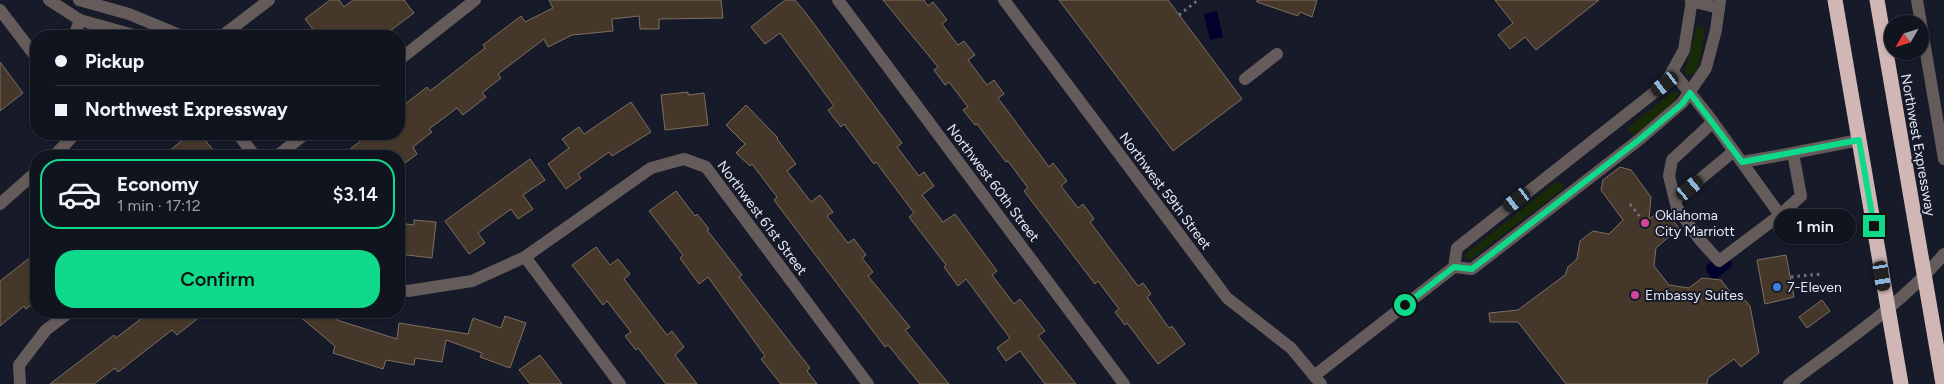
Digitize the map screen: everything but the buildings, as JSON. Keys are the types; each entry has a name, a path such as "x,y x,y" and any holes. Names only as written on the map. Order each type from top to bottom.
{"highway":[{"path":"1835,0 1901,384"},
{"name":"Northwest Expressway","path":"1877,0 1943,384"}],"street":[{"path":"49,0 80,20 116,30"},
{"path":"79,0 129,14 168,30"},
{"path":"230,30 269,0"},
{"path":"405,55 475,0"},
{"name":"Northwest 60th Street","path":"838,0 1124,384"},
{"name":"Northwest 59th Street","path":"1004,0 1228,298 1291,348 1318,380"},
{"name":"Northwest Expressway","path":"1917,0 1940,114 1944,159"},
{"path":"1318,380 1454,267 1458,248 1665,84 1684,50 1691,1 1720,4 1716,30 1706,68 1682,104 1640,139 1472,269 1454,267"},
{"path":"0,10 30,49"},
{"path":"76,30 80,20"},
{"path":"1245,79 1277,54"},
{"path":"1673,72 1713,122 1780,215"},
{"path":"1713,122 1672,160 1669,176 1677,208 1700,240 1720,261 1780,215 1801,196 1793,153"},
{"path":"60,150 69,140"},
{"path":"243,140 250,150"},
{"path":"285,150 297,140"},
{"path":"1742,162 1859,140"},
{"path":"1675,200 1734,151"},
{"name":"Northwest 61st Street","path":"405,290 472,280 525,258 652,168 684,159 706,167 868,384"},
{"path":"0,204 30,177"},
{"path":"1789,384 1888,310 1924,278 1944,254"},
{"path":"525,258 620,384"},
{"path":"1924,278 1944,269"},
{"path":"20,384 19,366 46,330 62,318"}],"path":[{"path":"1179,15 1198,0"},
{"path":"1630,204 1646,223"},
{"path":"1791,277 1821,274"}],"green space":[{"path":"1697,27 1705,28 1701,55 1695,73 1688,75 1685,72"},
{"path":"1674,91 1678,93 1673,103 1636,134 1632,134 1628,129 1630,126"},
{"path":"1556,182 1561,183 1564,188 1468,261 1465,256 1467,253"}],"water":[{"path":"1217,11 1223,37 1210,40 1204,14"},
{"path":"1720,255 1726,256 1732,262 1731,267 1717,278 1712,278 1707,272 1706,266"}],"place":[{"name":"Oklahoma City Marriott","path":"1645,223"},
{"name":"7-Eleven","path":"1777,287"},
{"name":"Embassy Suites","path":"1635,295"}],"route":[{"path":"1405,305 1454,267 1472,269 1640,139 1682,104 1690,93 1742,162 1859,140 1874,226"}]}
